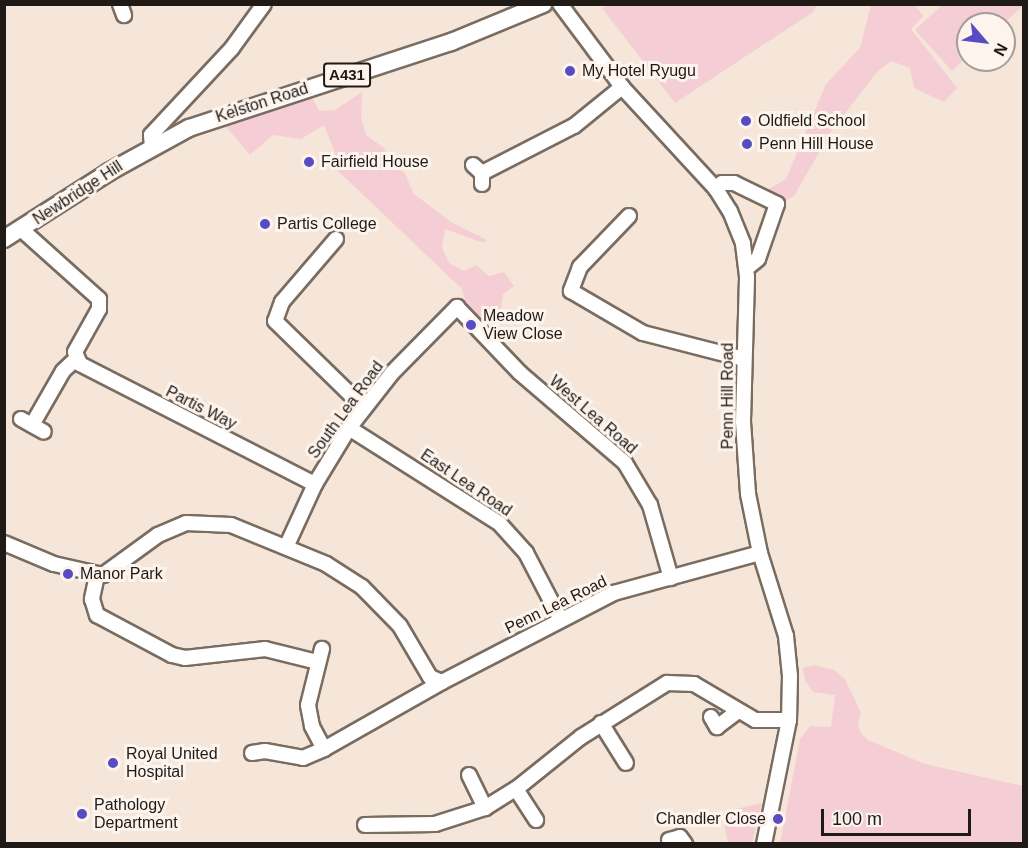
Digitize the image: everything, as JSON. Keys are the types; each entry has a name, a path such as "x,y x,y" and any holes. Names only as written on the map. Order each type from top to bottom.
{"main road":[{"name":"Kelston Road","path":"152,147 213,118 407,57 543,4"},
{"name":"Newbridge Hill","path":"4,239 152,147"}],"street":[{"path":"152,147 151,135 232,48 264,4"},
{"name":"Penn Hill Road","path":"560,4 622,87 716,189 739,229 747,268 744,462 760,553 786,636 789,720 764,843"},
{"path":"479,174 574,126 622,87"},
{"path":"716,189 722,183 734,183 777,204 758,259 747,268"},
{"path":"629,216 580,267 571,291 643,333 744,360"},
{"path":"21,229 99,298 99,309 75,352 76,359 63,371 32,426"},
{"path":"336,246 282,302 275,321 364,408"},
{"name":"South Lea Road","path":"287,545 315,484 349,428 453,308"},
{"name":"West Lea Road","path":"453,308 464,310 520,373 625,463 650,505 671,578"},
{"name":"Partis Way","path":"76,359 89,370 315,484"},
{"name":"East Lea Road","path":"349,428 500,524 526,553 560,618"},
{"path":"4,543 19,552 96,575 110,570 158,535 186,524 231,525 287,545 326,564 362,587 400,626 430,677 442,681"},
{"name":"Penn Lea Road","path":"324,750 442,681 560,618 614,593 760,553"},
{"path":"96,575 92,598 97,615 172,655 185,658 265,649 320,655 308,705 312,726 324,750 303,758 265,751 252,753"},
{"path":"365,825 435,824 485,808 516,789 601,723 667,683 694,684 737,712 755,720 789,720"},
{"path":"711,717 717,727 737,712"},
{"path":"601,723 626,763"},
{"path":"469,775 485,808"},
{"path":"516,789 536,820"},
{"path":"669,840 680,837 686,843"}],"shaded area":[{"path":"817,4 813,12 675,103 602,8 609,5"},
{"path":"871,5 915,5 923,16 911,29 957,88 944,102 914,88 910,68 891,61 877,72 832,130 794,196 777,204 762,193 786,179 826,84 860,48"},
{"path":"942,5 1024,5 1016,12 956,12 956,67 952,71 915,30"},
{"path":"309,91 319,111 335,110 362,92 361,118 366,135 384,148 391,167 404,172 414,194 451,222 487,240 484,243 445,229 442,247 449,263 464,271 476,265 489,276 504,272 514,286 503,294 498,331 487,327 465,300 462,289 335,168 335,153 324,125 301,139 273,135 250,155 223,123"},
{"path":"814,665 834,670 845,679 861,713 858,723 861,733 868,740 925,764 1023,786 1023,843 780,843 800,739 810,726 831,727 835,695 813,692 805,680 803,668"},
{"path":"762,803 752,843 728,843 722,812"}],"place":[{"name":"My Hotel Ryugu","path":"570,71"},
{"name":"Oldfield School","path":"746,121"},
{"name":"Penn Hill House","path":"747,144"},
{"name":"Fairfield House","path":"309,162"},
{"name":"Partis College","path":"265,224"},
{"name":"Meadow View Close","path":"471,325"},
{"name":"Manor Park","path":"68,574"},
{"name":"Royal United Hospital","path":"113,763"},
{"name":"Pathology Department","path":"82,814"},
{"name":"Chandler Close","path":"778,819"}]}
